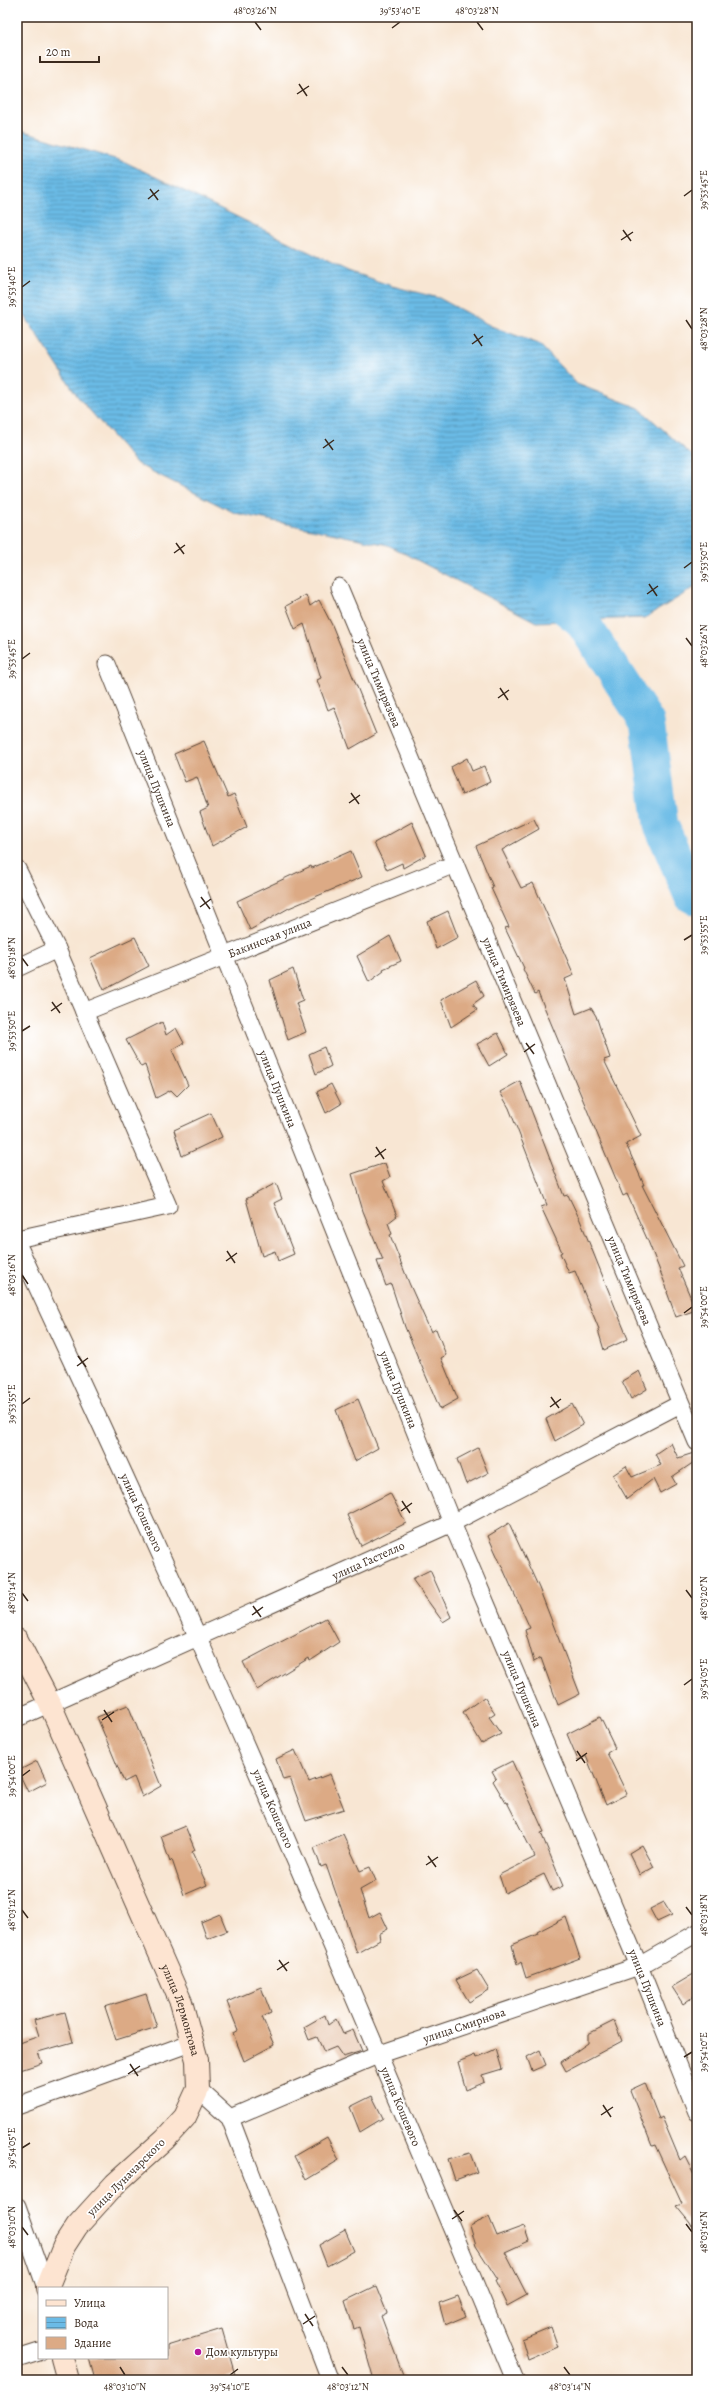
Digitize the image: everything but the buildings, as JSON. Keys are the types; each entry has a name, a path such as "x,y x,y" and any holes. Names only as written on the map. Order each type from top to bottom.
{"street":[{"name":"улица Тимирязева","path":"339,587 697,1442"},
{"name":"улица Пушкина","path":"107,664 452,1523 639,1966 697,2112"},
{"name":"Бакинская улица","path":"84,1012 455,864"},
{"path":"17,869 57,949 168,1206 17,1239"},
{"path":"17,968 57,949"},
{"name":"улица Кошевого","path":"17,1243 197,1636 380,2054 515,2380"},
{"name":"улица Гастелло","path":"17,1718 49,1702 452,1523 680,1404"},
{"name":"улица Лермонтова","path":"17,1640 49,1702 181,2002 198,2060 198,2089"},
{"name":"улица Смирнова","path":"230,2118 380,2054 639,1966 697,1933"},
{"path":"17,2106 193,2042"},
{"path":"198,2089 230,2118 330,2380"},
{"name":"улица Луначарского","path":"47,2287 64,2246 77,2226 115,2184 165,2139 185,2117 198,2089"},
{"path":"17,2206 47,2287"},
{"path":"17,2359 38,2352"},
{"path":"62,2359 68,2380"}],"water":[{"path":"17,130 125,162 348,271 392,286 439,298 491,326 539,344 577,384 639,408 697,460 697,586 645,618 536,622 388,545 235,513 137,464 78,397 17,304"}],"waterway":[{"path":"544,591 581,620 647,722 661,825 691,895 697,898"}],"place":[{"name":"Дом культуры","path":"198,2352"}]}
